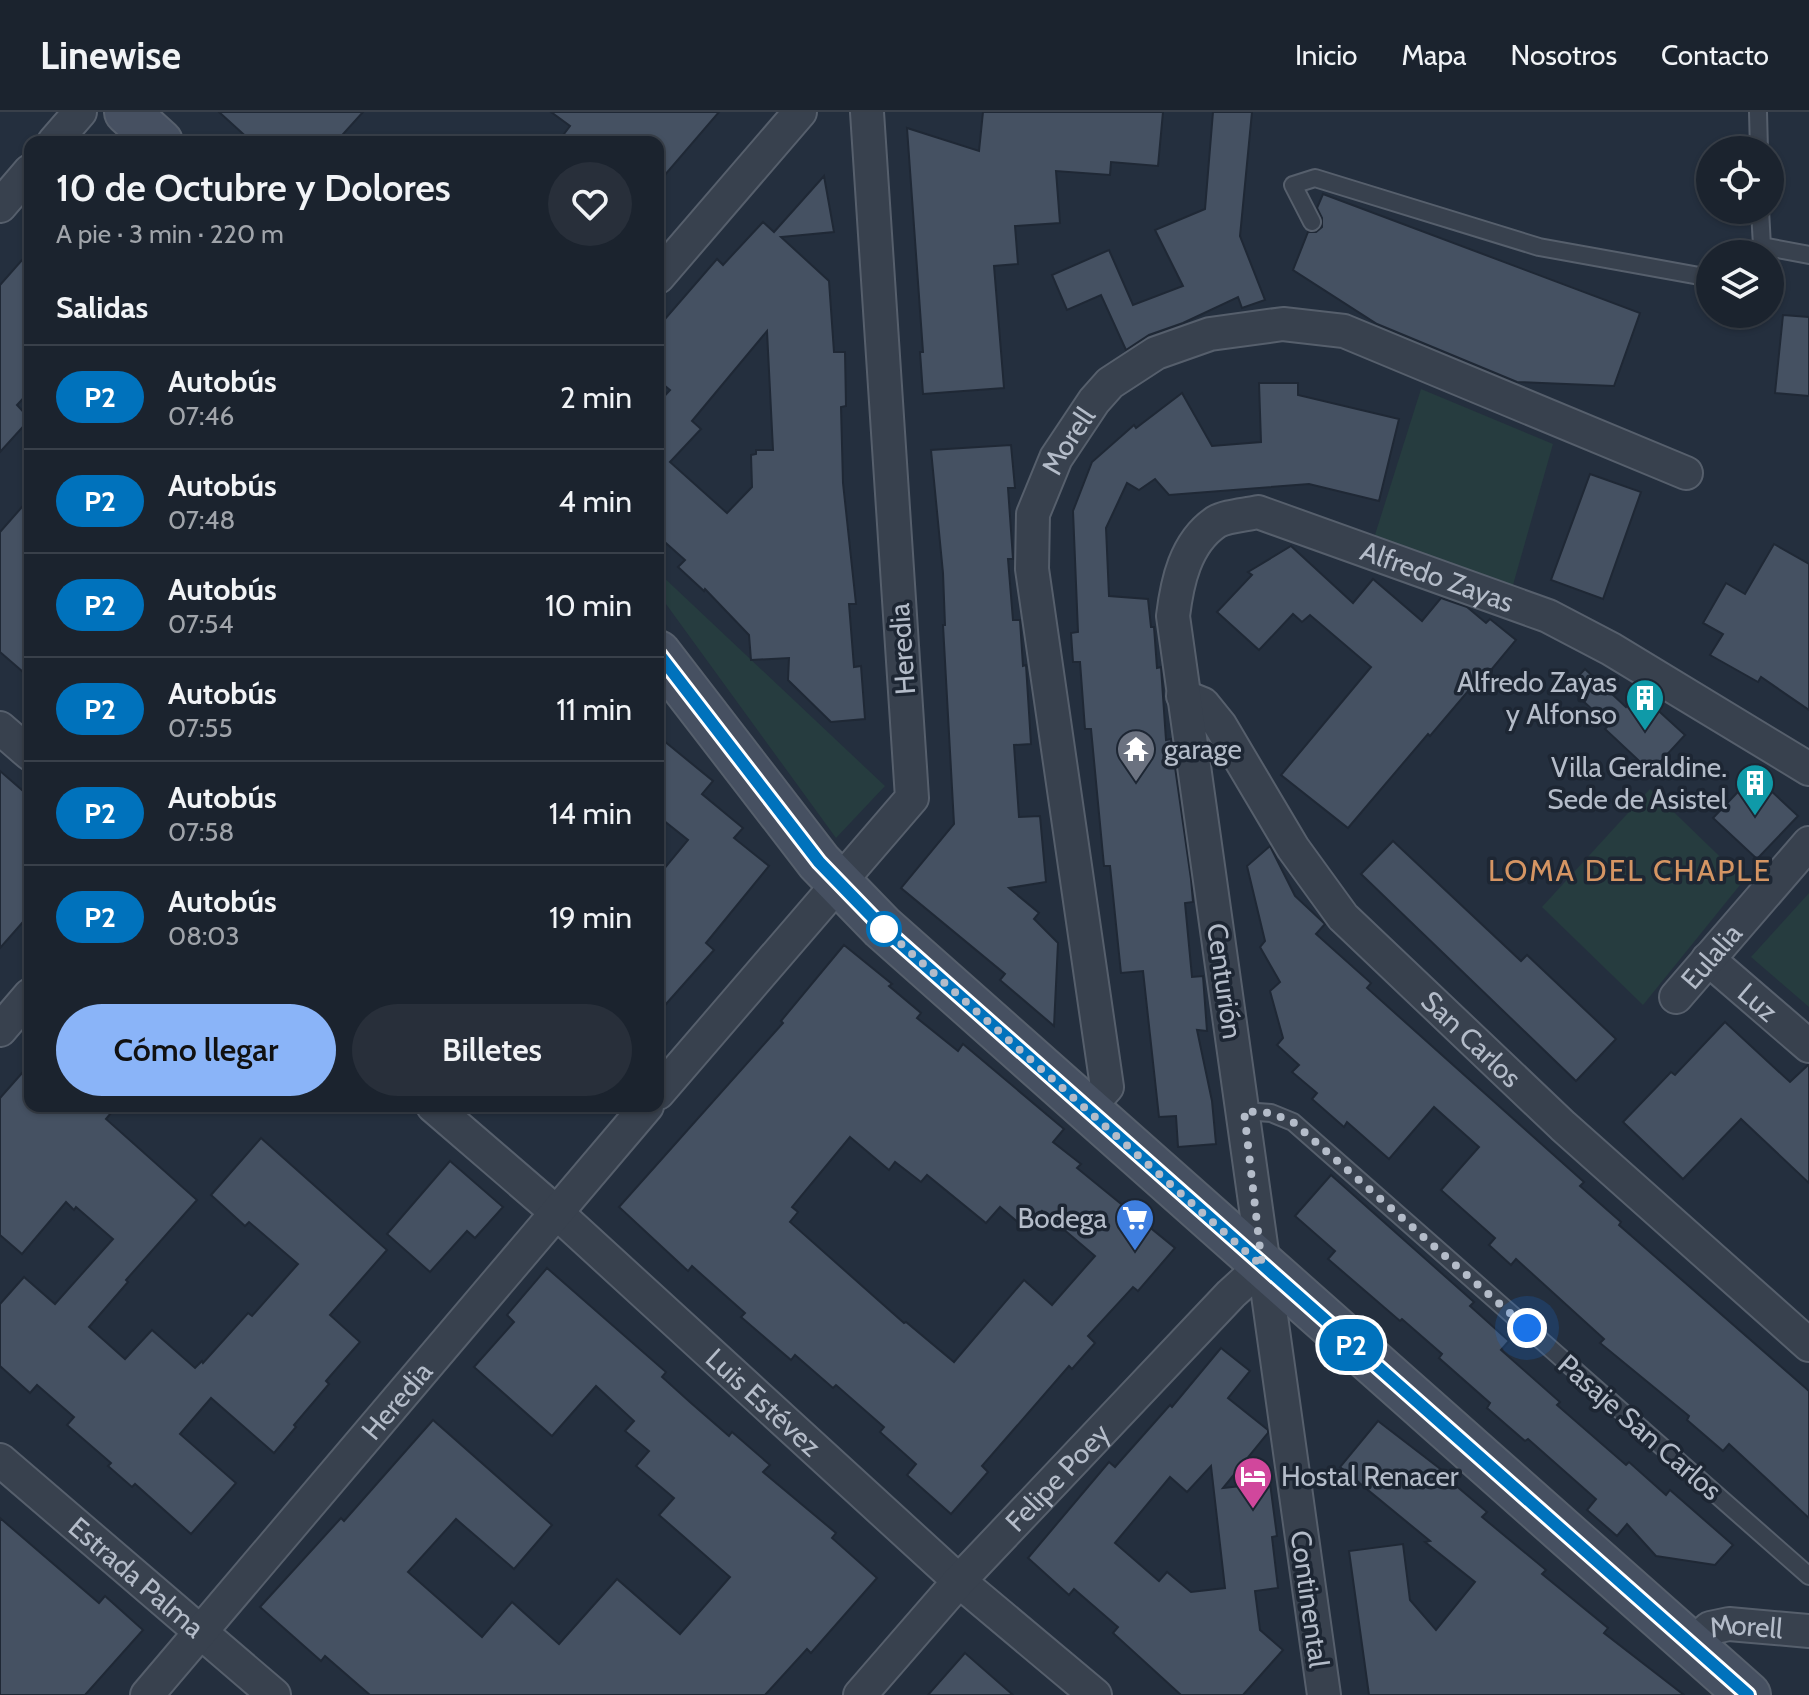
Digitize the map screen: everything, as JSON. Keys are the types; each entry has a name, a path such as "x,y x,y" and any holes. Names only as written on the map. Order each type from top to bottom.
{"main road":[{"path":"127,112 153,136"},
{"path":"664,661 819,862 882,927 1748,1695"}],"street":[{"path":"59,136 80,112"},
{"path":"664,270 800,112"},
{"name":"Heredia","path":"664,1086 912,798 867,112"},
{"path":"0,206 24,178"},
{"name":"Morell","path":"1088,1108 1107,1087 1032,569 1033,514 1056,458 1094,401 1110,383 1156,353 1210,334 1283,324 1344,331 1686,473"},
{"name":"Alfredo Zayas","path":"1183,696 1173,616 1177,581 1194,544 1217,521 1258,512 1548,616 1611,649 1809,769"},
{"name":"Centurión","path":"1183,696 1244,1111 1262,1266"},
{"name":"San Carlos","path":"1183,696 1203,704 1220,725 1293,848 1343,917 1563,1126 1809,1345"},
{"path":"0,728 24,749"},
{"name":"Eulalia","path":"1676,997 1809,843"},
{"name":"Luz","path":"1708,959 1809,1046"},
{"path":"0,1030 24,1002"},
{"name":"Luis Estévez","path":"440,1112 556,1212 959,1581 1095,1695"},
{"name":"Heredia","path":"147,1695 642,1112"},
{"name":"Felipe Poey","path":"860,1695 959,1581 1231,1294 1262,1266"},
{"name":"Continental","path":"1262,1266 1324,1695"},
{"name":"Estrada Palma","path":"0,1460 274,1695"},
{"name":"Morell","path":"1691,1645 1710,1628 1729,1624 1809,1631"}],"lane":[{"path":"1758,112 1759,136"},
{"path":"1312,222 1293,185 1315,178 1539,247 1696,275"},
{"path":"1784,253 1809,255"},
{"name":"Pasaje San Carlos","path":"1244,1111 1271,1113 1293,1122 1809,1576"}],"green space":[{"path":"1421,389 1553,444 1513,585 1374,538"},
{"path":"664,578 885,786 836,838 664,601"},
{"path":"1650,789 1744,880 1643,1005 1542,907"},
{"path":"1809,893 1809,1007 1751,957"}],"building":[{"path":"219,112 363,112 341,136 245,136"},
{"path":"551,112 719,112 664,176 664,136 562,136 570,126"},
{"path":"983,112 1163,112 1158,166 1111,162 1110,175 1056,171 1060,223 1015,226 1018,264 994,266 1004,388 923,394 920,352 923,352 907,128 979,151"},
{"path":"1213,112 1252,112 1240,236 1265,300 1242,308 1238,297 1149,335 1126,350 1101,295 1067,310 1052,275 1109,250 1133,305 1183,286 1155,230 1205,209"},
{"path":"824,176 834,232 781,237 829,281 834,352 845,352 846,406 841,407 843,483 856,604 849,604 854,667 861,666 865,719 831,722 788,680 789,658 751,660 749,635 705,589 678,567 685,560 664,541 664,396 670,390 664,385 664,320 717,259 723,265 763,222 774,232","holes":["767,331 773,450 756,450 756,454 751,455 752,487 727,513 670,462 701,429 692,421"]},
{"path":"1323,194 1640,313 1614,386 1517,382 1377,324 1293,270 1308,232 1316,232 1322,227 1317,208"},
{"path":"24,258 24,397 17,405 24,413 24,426 0,452 0,285"},
{"path":"1784,315 1809,317 1809,396 1775,393"},
{"path":"1259,383 1298,383 1298,395 1399,419 1379,501 1309,484 1169,495 1155,479 1139,490 1127,483 1106,528 1109,596 1148,599 1157,668 1161,667 1166,740 1171,739 1191,879 1193,902 1185,903 1192,977 1203,976 1207,1031 1197,1030 1212,1101 1216,1144 1178,1147 1176,1116 1159,1117 1143,971 1121,973 1110,866 1104,866 1091,729 1085,729 1080,662 1073,662 1071,633 1078,632 1073,511 1092,462 1134,425 1136,428 1182,393 1212,446 1261,442"},
{"path":"1011,445 1015,488 1008,488 1013,559 1008,559 1013,620 1020,620 1023,666 1026,665 1031,744 1014,745 1019,817 1040,816 1046,882 1009,888 1039,913 1034,919 1058,943 1054,1026 1000,980 1005,974 901,888 954,824 943,573 931,450"},
{"path":"1590,474 1641,492 1603,599 1551,580"},
{"path":"24,505 24,673 0,652 0,532"},
{"path":"1774,544 1809,564 1809,710 1761,677 1758,682 1710,655 1723,634 1703,623 1726,583 1745,594"},
{"path":"1291,546 1353,603 1373,579 1422,621 1441,598 1467,607 1486,623 1490,619 1516,640 1472,693 1469,690 1430,736 1428,734 1348,828 1281,775 1371,667 1310,615 1302,622 1293,614 1259,650 1217,612 1252,575 1248,572"},
{"name":"Alfredo Zayas y Alfonso","path":"1585,669 1626,707 1639,693 1685,735 1651,772 1605,729 1609,725 1568,687"},
{"path":"664,741 713,781 702,794 743,828 734,838 769,866 706,943 714,950 664,1006 664,869 688,840 664,821"},
{"path":"0,771 24,792 24,921 0,948"},
{"name":"Villa Geraldine. Sede de Asistel","path":"1754,775 1798,816 1757,859 1713,818"},
{"path":"1393,841 1521,961 1527,955 1616,1039 1576,1081 1361,874"},
{"path":"1270,846 1295,896 1325,924 1316,934 1371,983 1367,988 1584,1182 1580,1186 1621,1222 1619,1225 1809,1391 1809,1518 1729,1444 1723,1451 1687,1420 1689,1416 1600,1343 1604,1339 1516,1259 1511,1265 1489,1245 1495,1238 1441,1190 1479,1147 1434,1107 1389,1159 1347,1122 1344,1127 1312,1099 1317,1093 1292,1072 1299,1065 1277,1045 1283,1038 1270,991 1280,982 1260,947 1265,941 1247,866"},
{"path":"844,945 892,984 889,986 921,1013 917,1018 958,1051 963,1044 1064,1129 1053,1142 1081,1164 1077,1168 1175,1248 1138,1291 1133,1287 1088,1336 1095,1343 1072,1369 1069,1366 982,1466 988,1472 951,1514 907,1475 916,1464 880,1432 884,1427 836,1385 833,1388 795,1355 791,1360 741,1317 745,1313 692,1266 688,1271 619,1207 783,1023 781,1021","holes":["850,1137 889,1170 895,1162 921,1182 927,1175 986,1223 1000,1207 1027,1230 1042,1211 1095,1256 1052,1305 1024,1280 954,1362 904,1323 790,1222 798,1212 792,1207"]},
{"path":"1725,1022 1790,1082 1809,1064 1809,1183 1741,1119 1683,1179 1623,1122 1671,1072 1675,1075"},
{"path":"24,1071 24,1112 112,1112 106,1119 197,1200 89,1327 125,1359 152,1330 195,1368 248,1313 252,1316 298,1264 249,1222 245,1226 211,1195 261,1138 387,1250 330,1315 360,1342 326,1381 329,1384 274,1453 211,1398 180,1434 236,1483 191,1534 135,1484 132,1487 108,1466 111,1463 67,1425 74,1417 37,1385 30,1393 0,1366 0,1304 24,1277 55,1304 113,1239 66,1202 22,1254 0,1235 0,1098"},
{"path":"450,1161 503,1207 475,1238 467,1231 430,1272 387,1234"},
{"path":"1331,1175 1474,1302 1470,1306 1509,1341 1501,1350 1560,1402 1557,1405 1626,1465 1629,1462 1666,1495 1670,1490 1733,1545 1715,1565 1656,1556 1627,1524 1617,1536 1587,1510 1596,1499 1528,1439 1525,1441 1487,1408 1490,1403 1439,1358 1442,1354 1328,1259 1335,1251 1295,1216"},
{"path":"547,1268 666,1372 662,1377 691,1403 729,1436 732,1432 770,1465 763,1472 836,1533 832,1538 877,1578 811,1653 807,1649 765,1695 370,1695 325,1656 321,1661 260,1607 341,1518 344,1521 433,1420 552,1525 514,1569 456,1519 408,1572 482,1637 512,1602 559,1644 617,1579 680,1634 730,1577 659,1515 674,1498 636,1466 649,1451 625,1431 634,1421 596,1386 552,1436 474,1367 514,1322 507,1315"},
{"path":"1221,1348 1250,1371 1228,1398 1268,1430 1223,1488 1270,1483 1277,1536 1272,1537 1278,1588 1255,1591 1260,1630 1283,1650 1243,1695 1181,1695 1113,1633 1118,1627 1074,1589 1069,1595 1028,1558 1109,1462 1115,1467 1170,1405 1172,1407","holes":["1211,1466 1225,1588 1191,1592 1167,1572 1159,1581 1115,1543 1170,1477 1187,1492"]},
{"path":"1378,1421 1456,1481 1454,1484 1487,1512 1482,1517 1546,1570 1542,1574 1608,1628 1604,1633 1684,1695 1369,1695 1349,1551 1403,1544 1410,1600 1436,1630 1475,1582 1340,1467"},
{"path":"0,1518 99,1603 105,1596 143,1630 85,1695 0,1695"},
{"path":"965,1653 1013,1695 928,1695"}],"bus line":[{"name":"P2","path":"664,661 819,862 882,927 1748,1695"}],"place":[{"name":"Alfredo Zayas y Alfonso","path":"1645,732"},
{"name":"garage","path":"1136,783"},
{"name":"Villa Geraldine. Sede de Asistel","path":"1755,817"},
{"name":"Bodega","path":"1135,1252"},
{"name":"Hostal Renacer","path":"1253,1510"}],"district":[{"name":"LOMA DEL CHAPLE","path":"1630,870"}],"route":[{"path":"884,929 882,927 1262,1266 1244,1111 1271,1113 1293,1122 1527,1328"}]}
